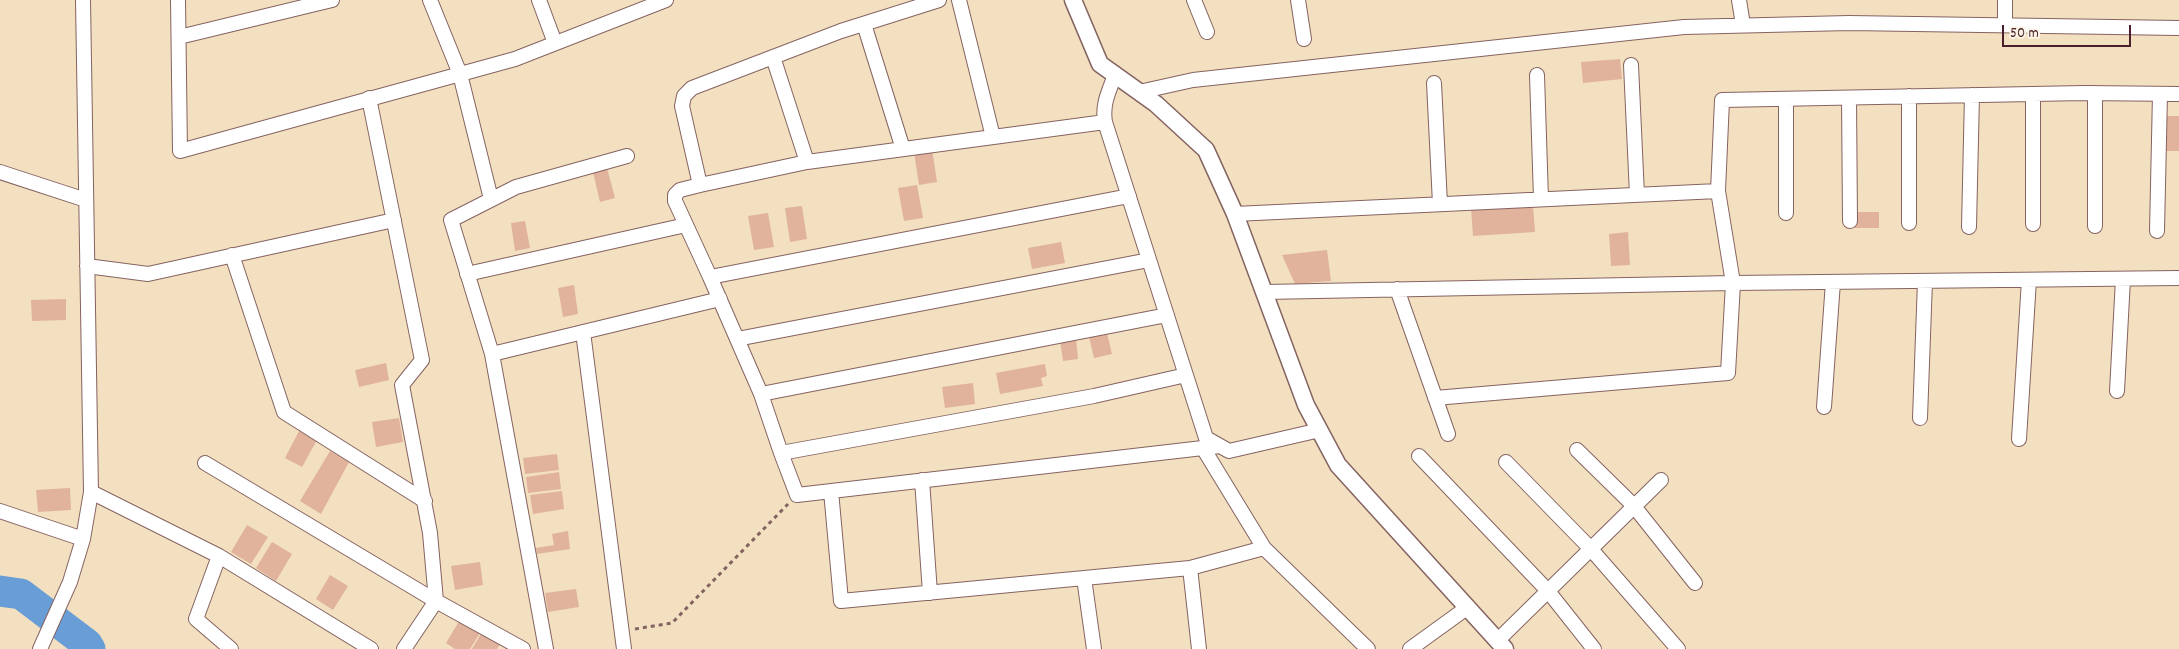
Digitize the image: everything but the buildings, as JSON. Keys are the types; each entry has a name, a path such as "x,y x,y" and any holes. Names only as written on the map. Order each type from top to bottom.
{"street":[{"path":"40,649 70,582 83,539 91,492 83,0"},
{"path":"178,0 180,151 515,59 645,4 666,0"},
{"path":"179,37 332,0"},
{"path":"430,0 460,74 477,135 491,199"},
{"path":"539,0 555,43"},
{"path":"700,186 682,106 684,96 692,88 864,24 939,0"},
{"path":"959,0 993,136"},
{"path":"1073,0 1100,64 1156,104 1206,150 1235,214 1306,405 1338,465 1502,645 1548,591 1633,505 1661,480"},
{"path":"1194,0 1207,32"},
{"path":"1298,0 1304,38"},
{"path":"1739,0 1743,25"},
{"path":"2005,0 2005,25"},
{"path":"1139,92 1193,80 1684,27 1850,23 2179,28"},
{"path":"864,24 903,148"},
{"path":"773,57 807,162"},
{"path":"1631,65 1637,195"},
{"path":"1115,75 1105,99 1103,111 1105,122 1206,438 1229,451 1320,430"},
{"path":"1537,75 1541,199"},
{"path":"1434,83 1440,204"},
{"path":"2095,93 2096,226"},
{"path":"1435,398 1728,373 1733,283 1718,191 1722,100 2095,93 2179,94"},
{"path":"2033,94 2033,224"},
{"path":"2156,231 2160,94"},
{"path":"1969,227 1972,95"},
{"path":"1909,96 1909,223"},
{"path":"369,98 422,360 402,385 430,533 436,601 404,649"},
{"path":"1850,98 1850,221"},
{"path":"1786,99 1786,213"},
{"path":"1105,122 807,162 680,190 675,195 686,225 761,394 797,495 1220,446"},
{"path":"546,649 492,354 450,220 516,186 627,156"},
{"path":"0,172 86,200"},
{"path":"1235,214 1718,191"},
{"path":"710,277 1129,196"},
{"path":"87,266 148,274 394,220"},
{"path":"467,274 686,225"},
{"path":"232,255 284,412 424,502"},
{"path":"737,339 1149,260"},
{"path":"1265,292 1733,283 2179,278"},
{"path":"2117,391 2123,279"},
{"path":"2019,439 2029,280"},
{"path":"1920,418 1926,281"},
{"path":"1824,407 1833,282"},
{"path":"1396,289 1448,434"},
{"path":"492,354 720,299"},
{"path":"761,394 1167,316"},
{"path":"583,332 624,649"},
{"path":"781,453 1094,396 1186,375"},
{"path":"1203,448 1264,548 1368,649"},
{"path":"1577,450 1633,505 1694,582"},
{"path":"1419,456 1548,591 1594,649"},
{"path":"1506,462 1590,548 1678,649"},
{"path":"205,463 436,601 523,649"},
{"path":"922,480 930,593"},
{"path":"831,491 841,602 1190,568 1264,548"},
{"path":"91,492 219,556 371,649"},
{"path":"0,511 83,539"},
{"path":"219,556 196,618 231,649"},
{"path":"1190,568 1199,649"},
{"path":"1084,578 1094,649"},
{"path":"1410,649 1468,607"}],"path":[{"path":"622,631 672,623 797,495"}],"waterway":[{"path":"0,591 21,594 87,644 90,649"}]}
